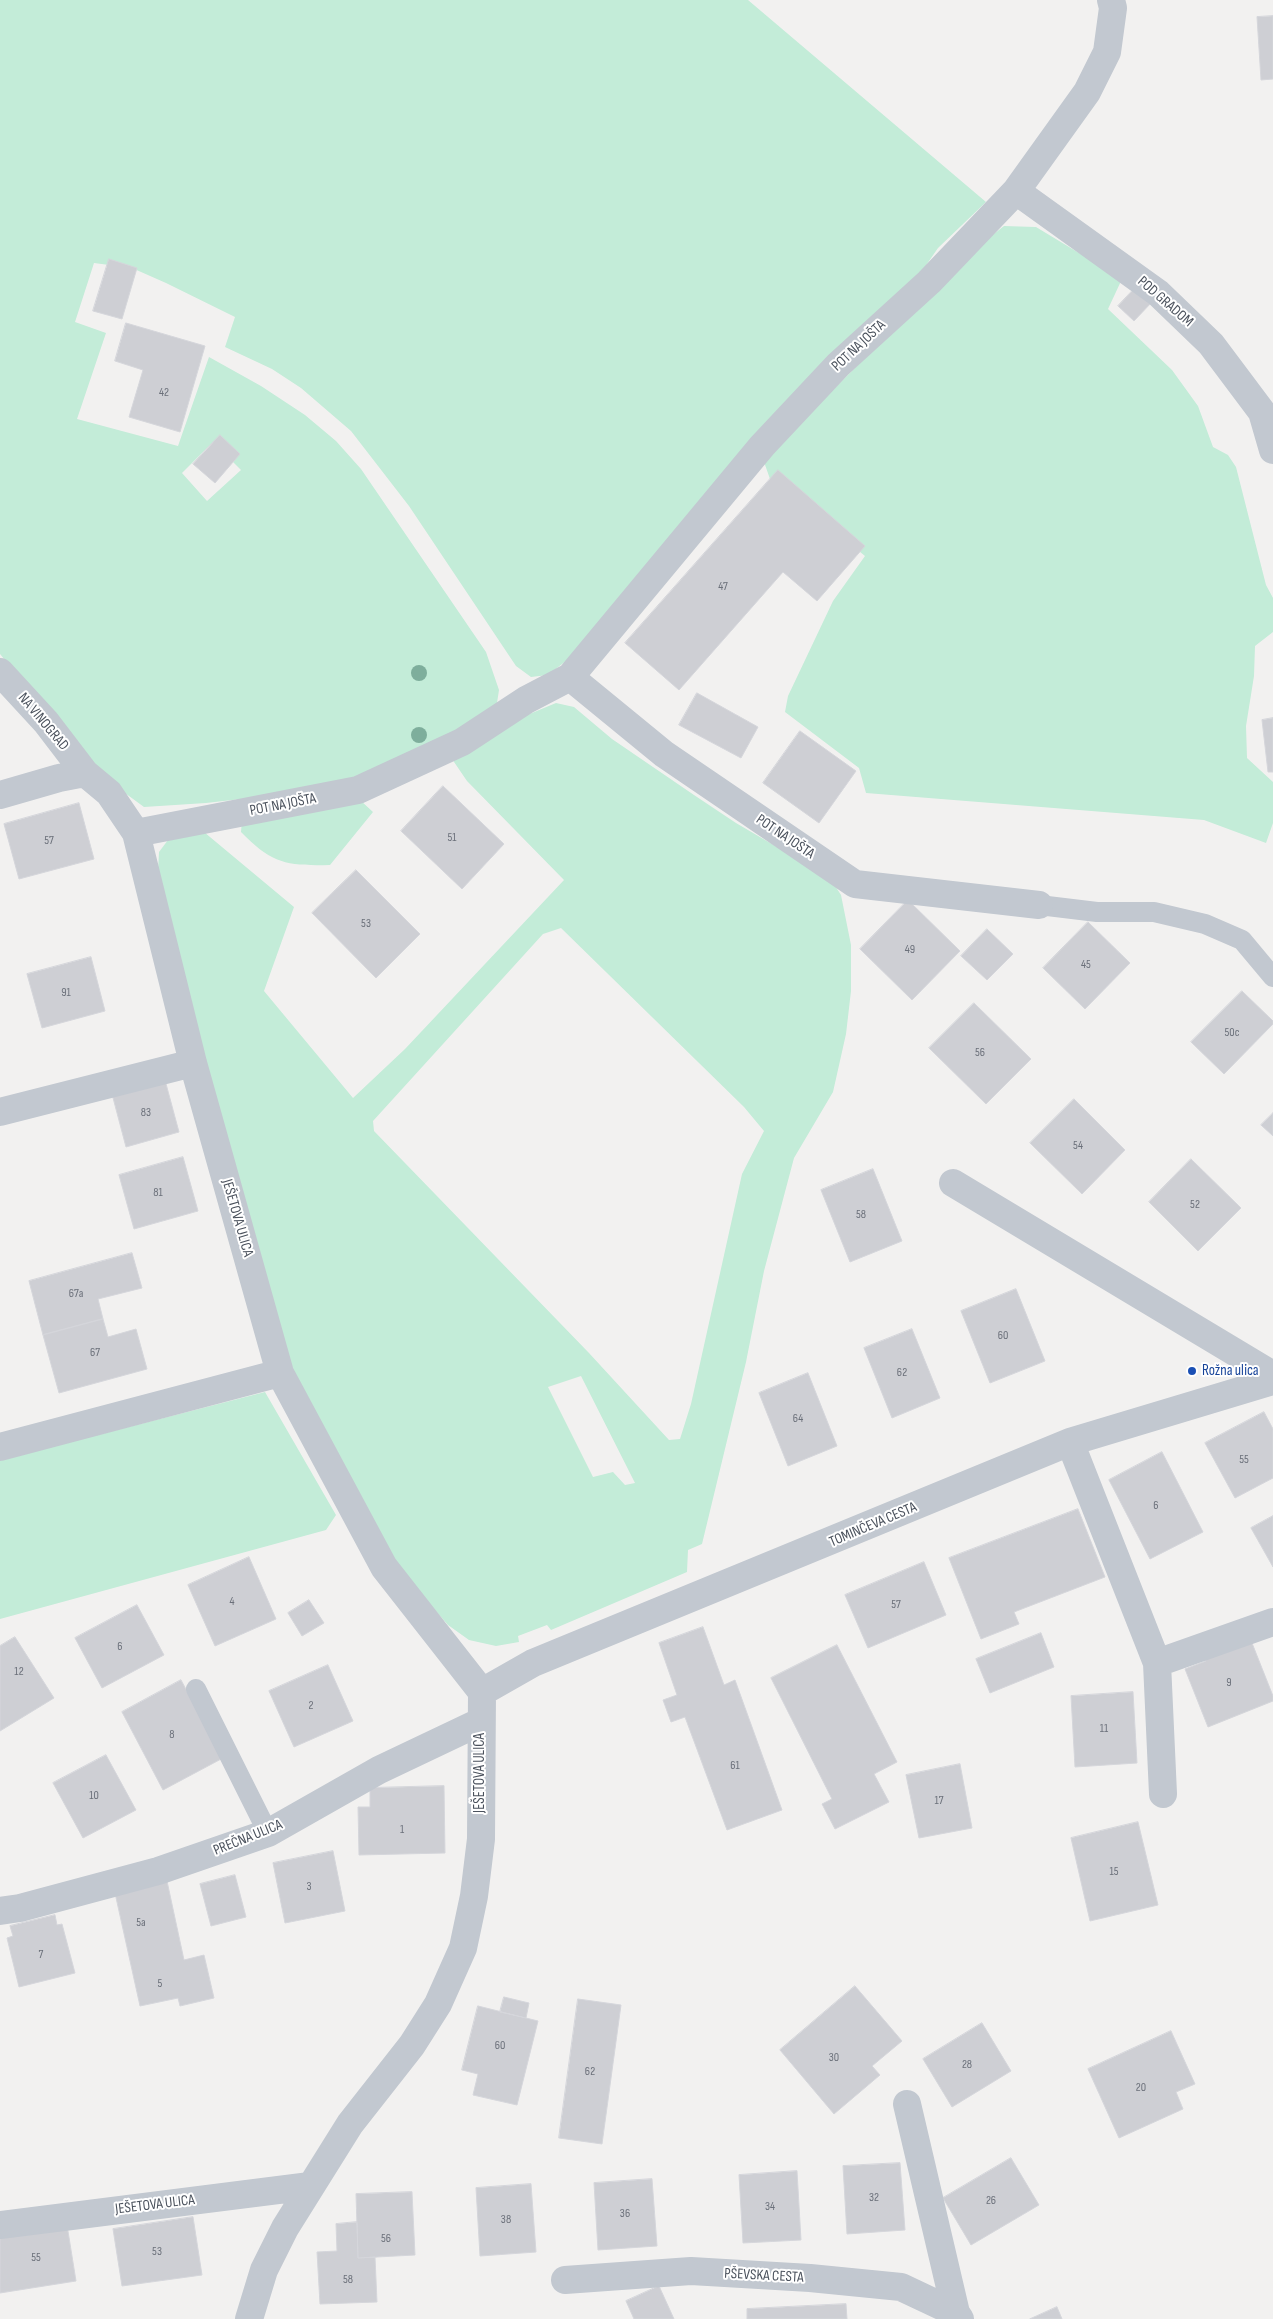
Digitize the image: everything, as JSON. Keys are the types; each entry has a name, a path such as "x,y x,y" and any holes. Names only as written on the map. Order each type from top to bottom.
{"street":[{"name":"POT NA JOŠTA","path":"136,833 358,790 462,742 526,700 570,677 762,446 838,365 929,282 1016,191 1091,84 1107,52 1113,8 1111,0"},
{"name":"POD GRADOM","path":"1016,191 1158,292 1211,344 1262,412 1273,450"},
{"name":"NA VINOGRAD","path":"0,672 46,722 85,773"},
{"name":"POT NA JOŠTA","path":"570,677 664,754 855,884 1039,905"},
{"path":"0,795 59,778 85,773 109,793 136,833"},
{"name":"JEŠETOVA ULICA","path":"136,833 193,1063 280,1374 384,1567 482,1692 480,1722 481,1840 474,1896 463,1948 438,2004 412,2045 350,2124 285,2228 264,2270 249,2319"},
{"path":"0,1112 193,1063"},
{"path":"953,1183 1273,1375"},
{"path":"0,1447 280,1374"},
{"name":"TOMINČEVA CESTA","path":"482,1692 533,1663 1070,1442 1273,1381"},
{"path":"1070,1442 1157,1663 1163,1794"},
{"path":"1157,1663 1273,1622"},
{"name":"PREČNA ULICA","path":"0,1910 20,1908 158,1871 268,1833 379,1770 480,1722"},
{"name":"PŠEVSKA CESTA","path":"907,2104 958,2316"},
{"name":"JEŠETOVA ULICA","path":"0,2224 310,2186"},
{"name":"PŠEVSKA CESTA","path":"566,2280 691,2271 810,2278 901,2287 958,2316"}],"lane":[{"path":"1039,905 1097,912 1154,912 1205,924 1242,940 1273,977"},
{"path":"196,1689 268,1833"}],"green space":[{"path":"0,0 748,0 986,202 938,248 920,274 571,657 548,675 531,677 516,666 409,506 351,431 301,388 272,369 225,347 235,317 132,268 94,263 75,322 106,333 77,419 178,446 209,357 261,386 305,415 336,441 361,469 486,652 499,690 497,703 459,732 346,782 294,793 206,803 144,807 99,774 0,654","holes":["213,442 241,470 207,501 182,473"]},
{"path":"1004,226 1036,227 1122,279 1108,309 1172,370 1198,406 1213,447 1228,455 1236,467 1266,585 1273,598 1273,632 1255,646 1254,676 1246,726 1247,758 1273,782 1273,823 1266,843 1204,820 866,793 859,768 785,712 788,696 833,601 865,556 770,479 763,459 976,248"},
{"path":"556,703 574,707 612,739 694,795 736,823 830,878 841,895 851,945 851,991 846,1034 833,1092 794,1158 764,1271 746,1362 702,1544 688,1550 687,1572 551,1630 547,1625 518,1636 519,1642 496,1646 469,1640 448,1625 394,1563 308,1404 289,1359 209,1078 158,871 159,852 171,836 204,832 294,907 264,991 353,1098 405,1049 564,880 467,781 452,759 515,720","holes":["561,928 744,1107 764,1131 742,1174 691,1404 680,1439 669,1440 589,1353 374,1131 373,1121 543,934","581,1376 635,1483 625,1485 613,1472 593,1477 548,1387"]},
{"path":"360,800 373,812 330,865 302,865 281,861 262,851 241,832 242,820"},
{"path":"265,1392 336,1515 326,1530 0,1619 0,1460"}],"building":[{"path":"1273,16 1273,79 1261,80 1257,17"},
{"path":"109,259 137,268 122,319 93,311"},
{"path":"1136,287 1152,302 1134,321 1118,306"},
{"path":"126,323 205,346 180,432 129,417 143,370 115,361"},
{"path":"220,435 240,454 215,483 193,464"},
{"path":"778,470 865,546 817,601 783,572 679,690 625,643"},
{"path":"697,693 758,727 741,758 679,725"},
{"path":"1273,718 1273,772 1268,772 1262,720"},
{"path":"800,731 856,771 819,823 763,783"},
{"path":"443,786 504,844 462,889 401,831"},
{"path":"79,803 94,859 19,879 4,824"},
{"path":"356,870 420,934 376,978 312,913"},
{"path":"908,900 960,951 912,1000 860,949"},
{"path":"1088,922 1130,963 1085,1009 1043,968"},
{"path":"987,929 1013,954 987,980 961,956"},
{"path":"91,957 105,1011 42,1028 27,974"},
{"path":"1242,991 1273,1021 1273,1024 1224,1074 1191,1042"},
{"path":"974,1003 1031,1059 986,1104 929,1048"},
{"path":"165,1080 179,1132 126,1147 112,1094"},
{"path":"1074,1099 1125,1150 1082,1194 1030,1143"},
{"path":"1273,1113 1273,1136 1261,1125"},
{"path":"183,1157 198,1211 134,1229 119,1175"},
{"path":"1191,1159 1241,1208 1198,1251 1149,1202"},
{"path":"873,1169 902,1241 850,1262 821,1190"},
{"path":"132,1253 142,1288 98,1299 103,1319 43,1335 29,1281"},
{"path":"1016,1289 1045,1361 990,1383 961,1311"},
{"path":"103,1319 108,1337 136,1329 147,1369 59,1393 43,1335"},
{"path":"912,1329 940,1398 892,1418 864,1348"},
{"path":"808,1373 837,1446 788,1466 759,1393"},
{"path":"1264,1412 1273,1429 1273,1478 1235,1498 1205,1443"},
{"path":"1162,1452 1203,1532 1150,1559 1109,1480"},
{"path":"1078,1509 1105,1577 1014,1612 1019,1624 981,1639 949,1558"},
{"path":"1273,1516 1273,1567 1251,1528"},
{"path":"249,1557 276,1619 215,1646 188,1585"},
{"path":"924,1562 946,1615 868,1648 845,1595"},
{"path":"309,1600 324,1623 302,1636 288,1613"},
{"path":"137,1605 164,1655 102,1688 75,1638"},
{"path":"703,1627 724,1685 735,1680 782,1810 727,1830 685,1717 671,1722 663,1700 677,1695 659,1643"},
{"path":"1041,1633 1054,1667 990,1693 976,1659"},
{"path":"15,1637 54,1698 0,1731 0,1646"},
{"path":"1252,1643 1273,1696 1273,1701 1208,1727 1185,1669 1206,1661 1204,1655"},
{"path":"837,1645 897,1762 874,1774 889,1802 835,1829 822,1804 832,1799 771,1678"},
{"path":"328,1665 353,1721 294,1747 269,1691"},
{"path":"181,1680 223,1758 163,1790 122,1712"},
{"path":"1133,1692 1137,1763 1075,1767 1071,1696"},
{"path":"106,1755 136,1810 83,1838 53,1783"},
{"path":"960,1764 972,1828 919,1838 906,1775"},
{"path":"444,1786 445,1853 359,1855 358,1807 370,1807 370,1788"},
{"path":"1138,1822 1158,1905 1090,1921 1071,1838"},
{"path":"333,1851 345,1911 285,1923 273,1863"},
{"path":"235,1875 246,1917 211,1926 200,1884"},
{"path":"167,1881 184,1960 204,1955 214,1998 180,2006 178,1998 140,2006 115,1893"},
{"path":"55,1915 57,1925 62,1924 75,1973 19,1987 7,1938 13,1936 10,1926"},
{"path":"855,1986 902,2041 872,2066 880,2075 834,2114 780,2050"},
{"path":"504,1997 529,2003 526,2018 500,2012"},
{"path":"578,1999 621,2005 602,2144 559,2138"},
{"path":"478,2006 538,2021 517,2105 473,2095 478,2074 462,2070"},
{"path":"982,2023 1011,2071 952,2107 923,2059"},
{"path":"1171,2031 1195,2084 1176,2092 1183,2109 1119,2138 1088,2069"},
{"path":"1011,2158 1039,2205 971,2245 943,2198"},
{"path":"900,2163 905,2230 847,2234 843,2166"},
{"path":"797,2171 801,2240 743,2243 739,2175"},
{"path":"652,2179 657,2246 598,2250 594,2183"},
{"path":"531,2184 536,2252 480,2256 476,2188"},
{"path":"412,2192 415,2255 358,2258 356,2194"},
{"path":"193,2217 202,2275 122,2286 113,2229"},
{"path":"357,2222 358,2258 375,2257 377,2302 320,2304 317,2252 337,2251 336,2224"},
{"path":"67,2225 76,2281 0,2293 0,2235"},
{"path":"659,2286 674,2319 634,2319 626,2301"},
{"path":"846,2304 847,2319 747,2319 747,2309"},
{"path":"1057,2307 1062,2319 1030,2319"}],"place":[{"name":"Rožna ulica","path":"1192,1371"}]}
